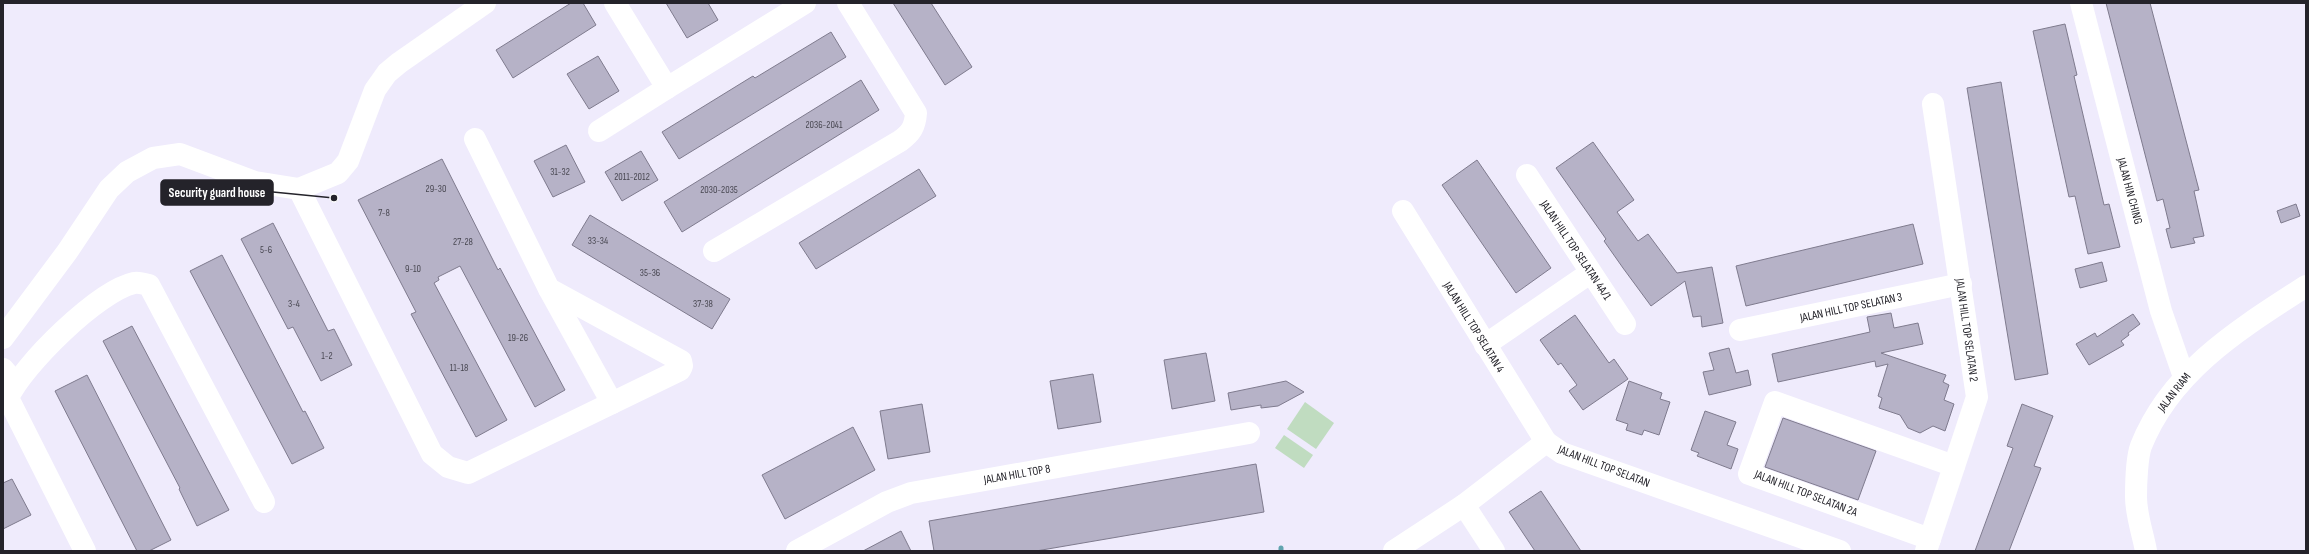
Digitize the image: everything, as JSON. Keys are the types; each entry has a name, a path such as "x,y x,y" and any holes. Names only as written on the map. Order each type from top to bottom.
{"street":[{"path":"3,338 67,252 109,189 127,172 153,158 180,154 255,182 300,189 338,173 348,161 375,90 387,73 399,62 485,3"},
{"path":"615,3 667,88"},
{"path":"599,131 805,3"},
{"path":"714,251 900,141 910,133 915,124 916,113 848,3"},
{"name":"JALAN HIN CHING","path":"2081,3 2161,311 2184,377"},
{"name":"JALAN HILL TOP SELATAN 2","path":"1928,545 1977,397 1933,104"},
{"path":"474,139 549,289 612,403"},
{"name":"JALAN HILL TOP SELATAN 4A/1","path":"1527,175 1590,273 1626,324"},
{"path":"300,189 432,454 448,467 468,472 680,370 682,366 681,361 549,289"},
{"name":"JALAN HILL TOP SELATAN 4","path":"1403,211 1546,442"},
{"path":"1485,345 1590,273"},
{"path":"85,551 7,386 60,333 118,288 136,282 149,285 264,502"},
{"name":"JALAN HILL TOP SELATAN 3","path":"1740,330 1961,284"},
{"name":"JALAN RIAM","path":"2146,551 2136,498 2141,447 2159,410 2184,377 2201,360 2257,317 2306,286"},
{"name":"JALAN HILL TOP SELATAN 2A","path":"1928,545 1749,474 1775,402 1954,466"},
{"name":"JALAN HILL TOP 8","path":"797,551 887,502 911,493 1249,433"},
{"name":"JALAN HILL TOP SELATAN","path":"1394,551 1464,505 1546,442 1562,453 1840,551"},
{"path":"1464,505 1494,551"}],"green space":[{"path":"1305,402 1334,423 1316,449 1287,429"},
{"path":"1284,435 1313,455 1304,468 1275,448"}],"building":[{"path":"571,3 583,3 596,25 513,78 496,50"},
{"path":"666,3 708,3 718,20 687,38"},
{"path":"893,3 931,3 972,67 945,85"},
{"path":"2106,3 2150,3 2199,190 2194,191 2204,236 2193,238 2195,243 2171,248 2166,229 2170,228 2163,199 2157,201"},
{"path":"2065,24 2077,75 2074,76 2104,205 2109,204 2120,247 2088,254 2075,196 2069,197 2033,31"},
{"path":"831,32 846,57 679,159 662,132 753,76 755,78"},
{"path":"598,56 619,91 589,109 567,74"},
{"path":"861,80 879,110 682,232 664,202"},
{"path":"2001,82 2048,374 2015,380 1967,88"},
{"path":"1593,142 1634,200 1617,212 1638,241 1648,234 1677,273 1712,267 1723,323 1702,327 1701,316 1693,317 1685,281 1651,306 1623,268 1604,241 1606,239 1556,168"},
{"path":"566,145 585,182 553,197 534,161"},
{"path":"641,151 658,180 622,201 605,172"},
{"path":"442,159 498,270 500,268 565,390 535,407 460,266 438,277 439,280 434,283 507,420 476,437 411,314 416,312 358,200"},
{"path":"1477,160 1551,268 1516,293 1442,185"},
{"path":"919,169 936,196 816,269 799,243"},
{"path":"2296,204 2300,216 2281,223 2277,211"},
{"path":"590,215 730,299 712,329 572,245"},
{"path":"273,223 328,331 334,329 352,365 321,381 293,327 288,329 241,239"},
{"path":"1913,224 1923,264 1746,306 1736,266"},
{"path":"222,255 303,412 305,411 324,448 292,464 190,271"},
{"path":"2102,262 2107,281 2080,288 2075,269"},
{"path":"1891,313 1894,328 1918,323 1923,344 1881,353 1946,375 1943,382 1949,385 1944,400 1954,404 1945,431 1933,426 1920,433 1908,428 1900,415 1879,408 1882,398 1878,396 1888,364 1876,367 1875,361 1778,382 1772,354 1870,332 1867,317"},
{"path":"2133,314 2140,324 2128,333 2129,335 2121,341 2124,345 2089,365 2076,344 2095,333 2097,337"},
{"path":"1575,315 1609,363 1614,359 1628,379 1583,410 1569,391 1577,385 1561,363 1558,365 1540,340"},
{"path":"132,326 229,510 197,526 179,489 180,488 103,341"},
{"path":"1729,348 1736,373 1748,370 1751,385 1709,395 1703,372 1714,370 1709,353"},
{"path":"1206,353 1215,401 1172,409 1164,360"},
{"path":"1093,374 1101,422 1058,429 1050,381"},
{"path":"87,375 171,540 149,551 137,551 55,391"},
{"path":"1286,381 1304,392 1278,406 1261,408 1261,405 1231,410 1228,393"},
{"path":"1629,381 1662,393 1660,399 1670,402 1659,435 1644,430 1642,435 1626,430 1628,424 1616,420"},
{"path":"922,404 930,452 888,459 880,411"},
{"path":"2022,404 2053,416 2034,466 2041,468 2009,551 1975,551 2013,448 2007,446"},
{"path":"1705,411 1736,422 1727,445 1738,449 1731,469 1697,456 1699,453 1691,450"},
{"path":"1783,418 1876,451 1858,500 1765,467"},
{"path":"853,427 875,470 785,519 762,475"},
{"path":"1256,464 1264,512 1036,551 934,551 929,521"},
{"path":"12,479 31,515 3,529 3,483"},
{"path":"1541,491 1581,551 1535,551 1509,512"},
{"path":"901,531 911,551 863,551"}],"place":[{"name":"Security guard house","path":"334,198"}]}
